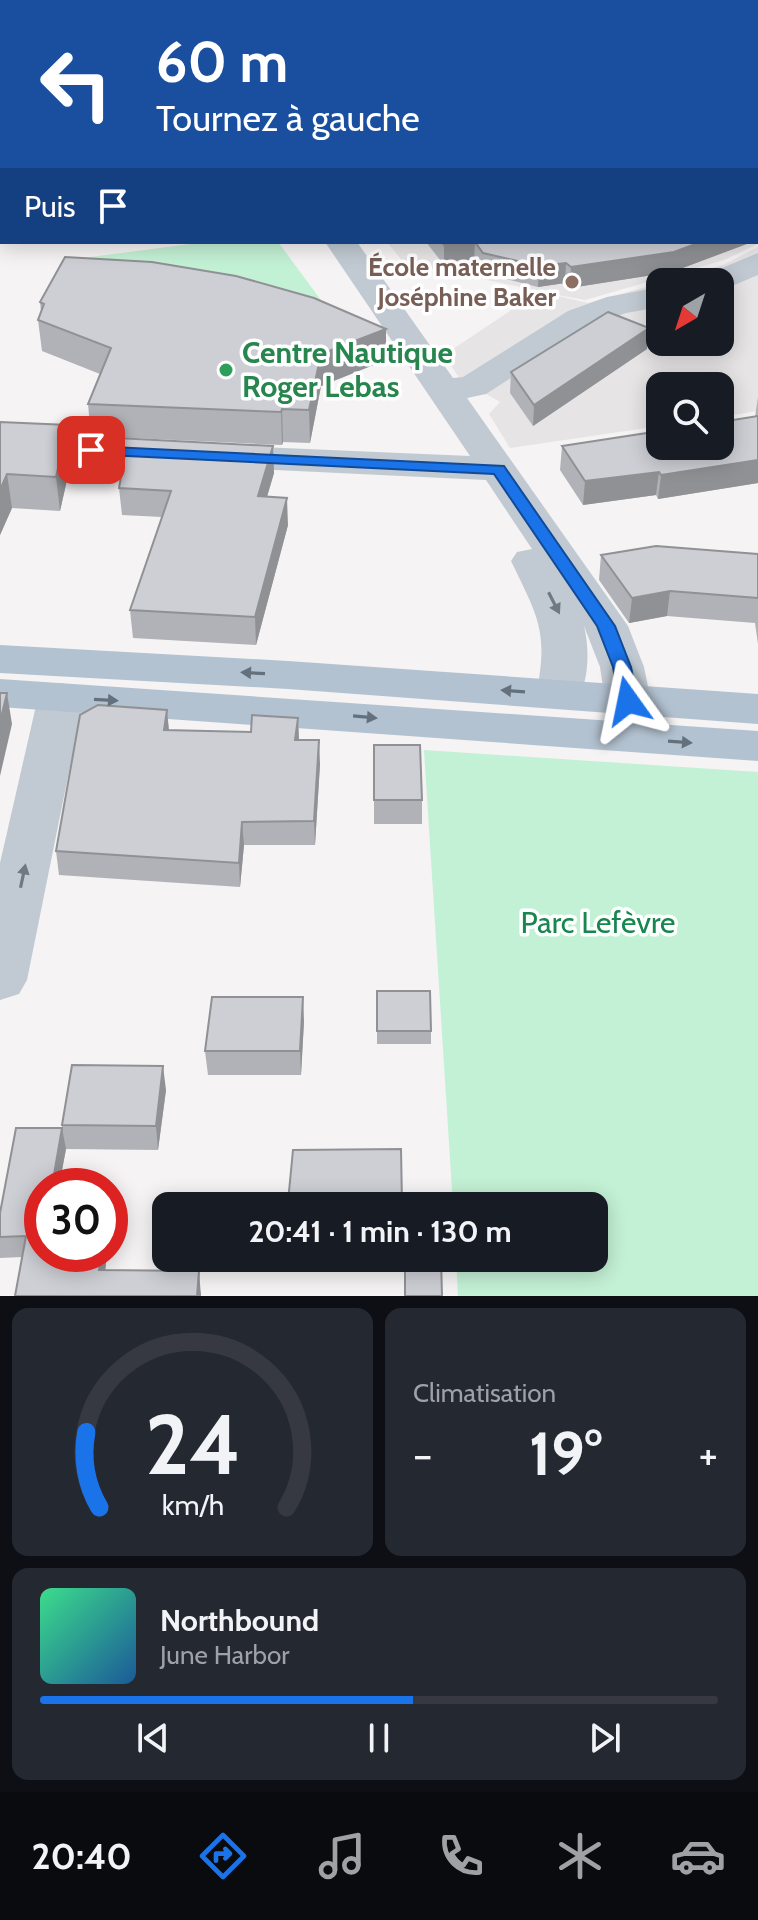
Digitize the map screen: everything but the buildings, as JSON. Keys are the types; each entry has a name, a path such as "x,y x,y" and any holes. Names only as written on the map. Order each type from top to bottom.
{"main road":[{"path":"0,659 758,709"},
{"path":"0,693 758,746"}],"street":[{"path":"342,244 606,626 622,667 628,701"},
{"path":"734,274 758,263"},
{"path":"446,390 473,386 580,318 619,304 646,299"},
{"path":"183,455 499,469"},
{"path":"540,532 531,562 567,633 566,661 559,695"},
{"path":"0,980 61,697"}],"shaded area":[{"path":"389,244 758,244 724,260 696,268 646,268 646,282 585,300 541,292 588,303 646,287 646,356 734,356 734,268 712,268 758,247 758,411 734,415 734,372 646,372 646,428 510,448 489,414 500,402 460,379 444,355 540,291 404,263"}],"green space":[{"path":"191,244 279,244 349,338 67,260"},
{"name":"Parc Lefèvre","path":"424,750 758,772 758,1296 458,1296 457,1272 608,1272 608,1192 452,1192"}],"place":[{"name":"École maternelle Joséphine Baker","path":"572,282"},
{"name":"Centre Nautique Roger Lebas","path":"226,370"}],"route":[{"path":"91,450 499,469 606,626 622,667 628,701"}]}
